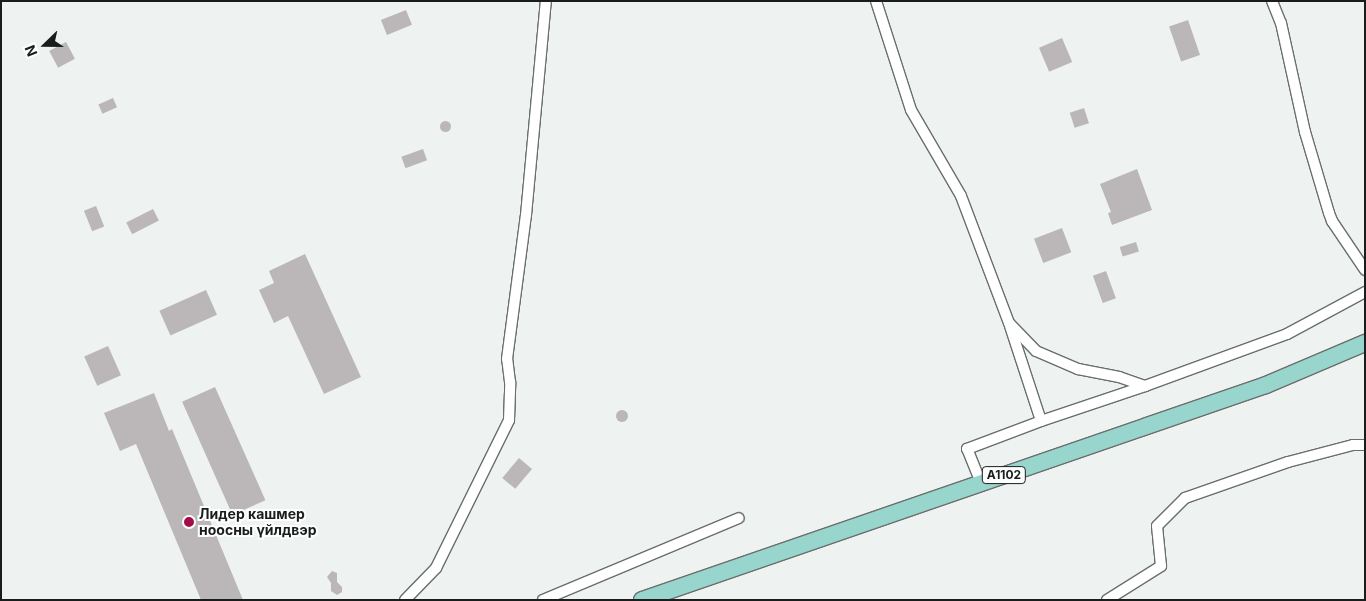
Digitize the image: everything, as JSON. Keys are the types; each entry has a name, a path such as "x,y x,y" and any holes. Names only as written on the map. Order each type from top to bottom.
{"main road":[{"name":"A1102","path":"642,600 1266,385 1365,343"}],"street":[{"path":"406,600 436,568 508,420 510,382 507,359 526,215 546,1"},
{"path":"876,1 911,110 961,196 1009,323 1041,421"},
{"path":"1272,1 1281,23 1305,132 1332,221 1365,270"},
{"path":"981,483 967,449 1287,334 1365,292"},
{"path":"1009,323 1036,351 1078,369 1119,377 1145,386"},
{"path":"1353,445 1365,437"},
{"path":"1108,600 1161,566 1157,526 1185,498 1288,462 1353,445 1365,445"},
{"path":"543,600 739,518"}],"building":[{"path":"406,10 412,25 387,35 381,20"},
{"path":"1188,20 1200,55 1181,61 1169,27"},
{"path":"1062,38 1072,62 1049,72 1039,48"},
{"path":"66,42 75,59 58,68 49,51"},
{"path":"113,98 117,107 102,114 98,105"},
{"path":"1084,108 1089,123 1075,128 1070,113"},
{"path":"443,121 447,121 450,126 449,130 443,131 440,128 440,124"},
{"path":"423,149 427,160 405,168 401,157"},
{"path":"1137,169 1152,210 1112,225 1108,213 1111,212 1100,184"},
{"path":"96,206 104,226 92,231 84,211"},
{"path":"153,209 159,221 132,234 126,223"},
{"path":"1062,228 1071,252 1043,263 1034,239"},
{"path":"1136,242 1139,252 1123,257 1120,247"},
{"path":"305,254 361,377 324,394 288,316 274,323 259,290 274,283 269,271"},
{"path":"1106,271 1116,298 1103,303 1093,276"},
{"path":"206,290 217,315 170,335 159,311"},
{"path":"108,346 121,375 97,386 84,357"},
{"path":"215,387 265,500 233,515 182,402"},
{"name":"Лидер кашмер ноосны үйлдвэр","path":"154,393 169,431 172,429 243,600 201,600 136,444 120,451 104,413"},
{"path":"620,410 624,410 628,416 624,422 620,422 616,418 616,414"},
{"path":"519,458 532,469 515,489 502,478"},
{"path":"332,571 337,573 337,582 342,587 342,592 337,595 331,591 331,583 327,577"}],"place":[{"name":"Лидер кашмер ноосны үйлдвэр","path":"189,522"}]}
